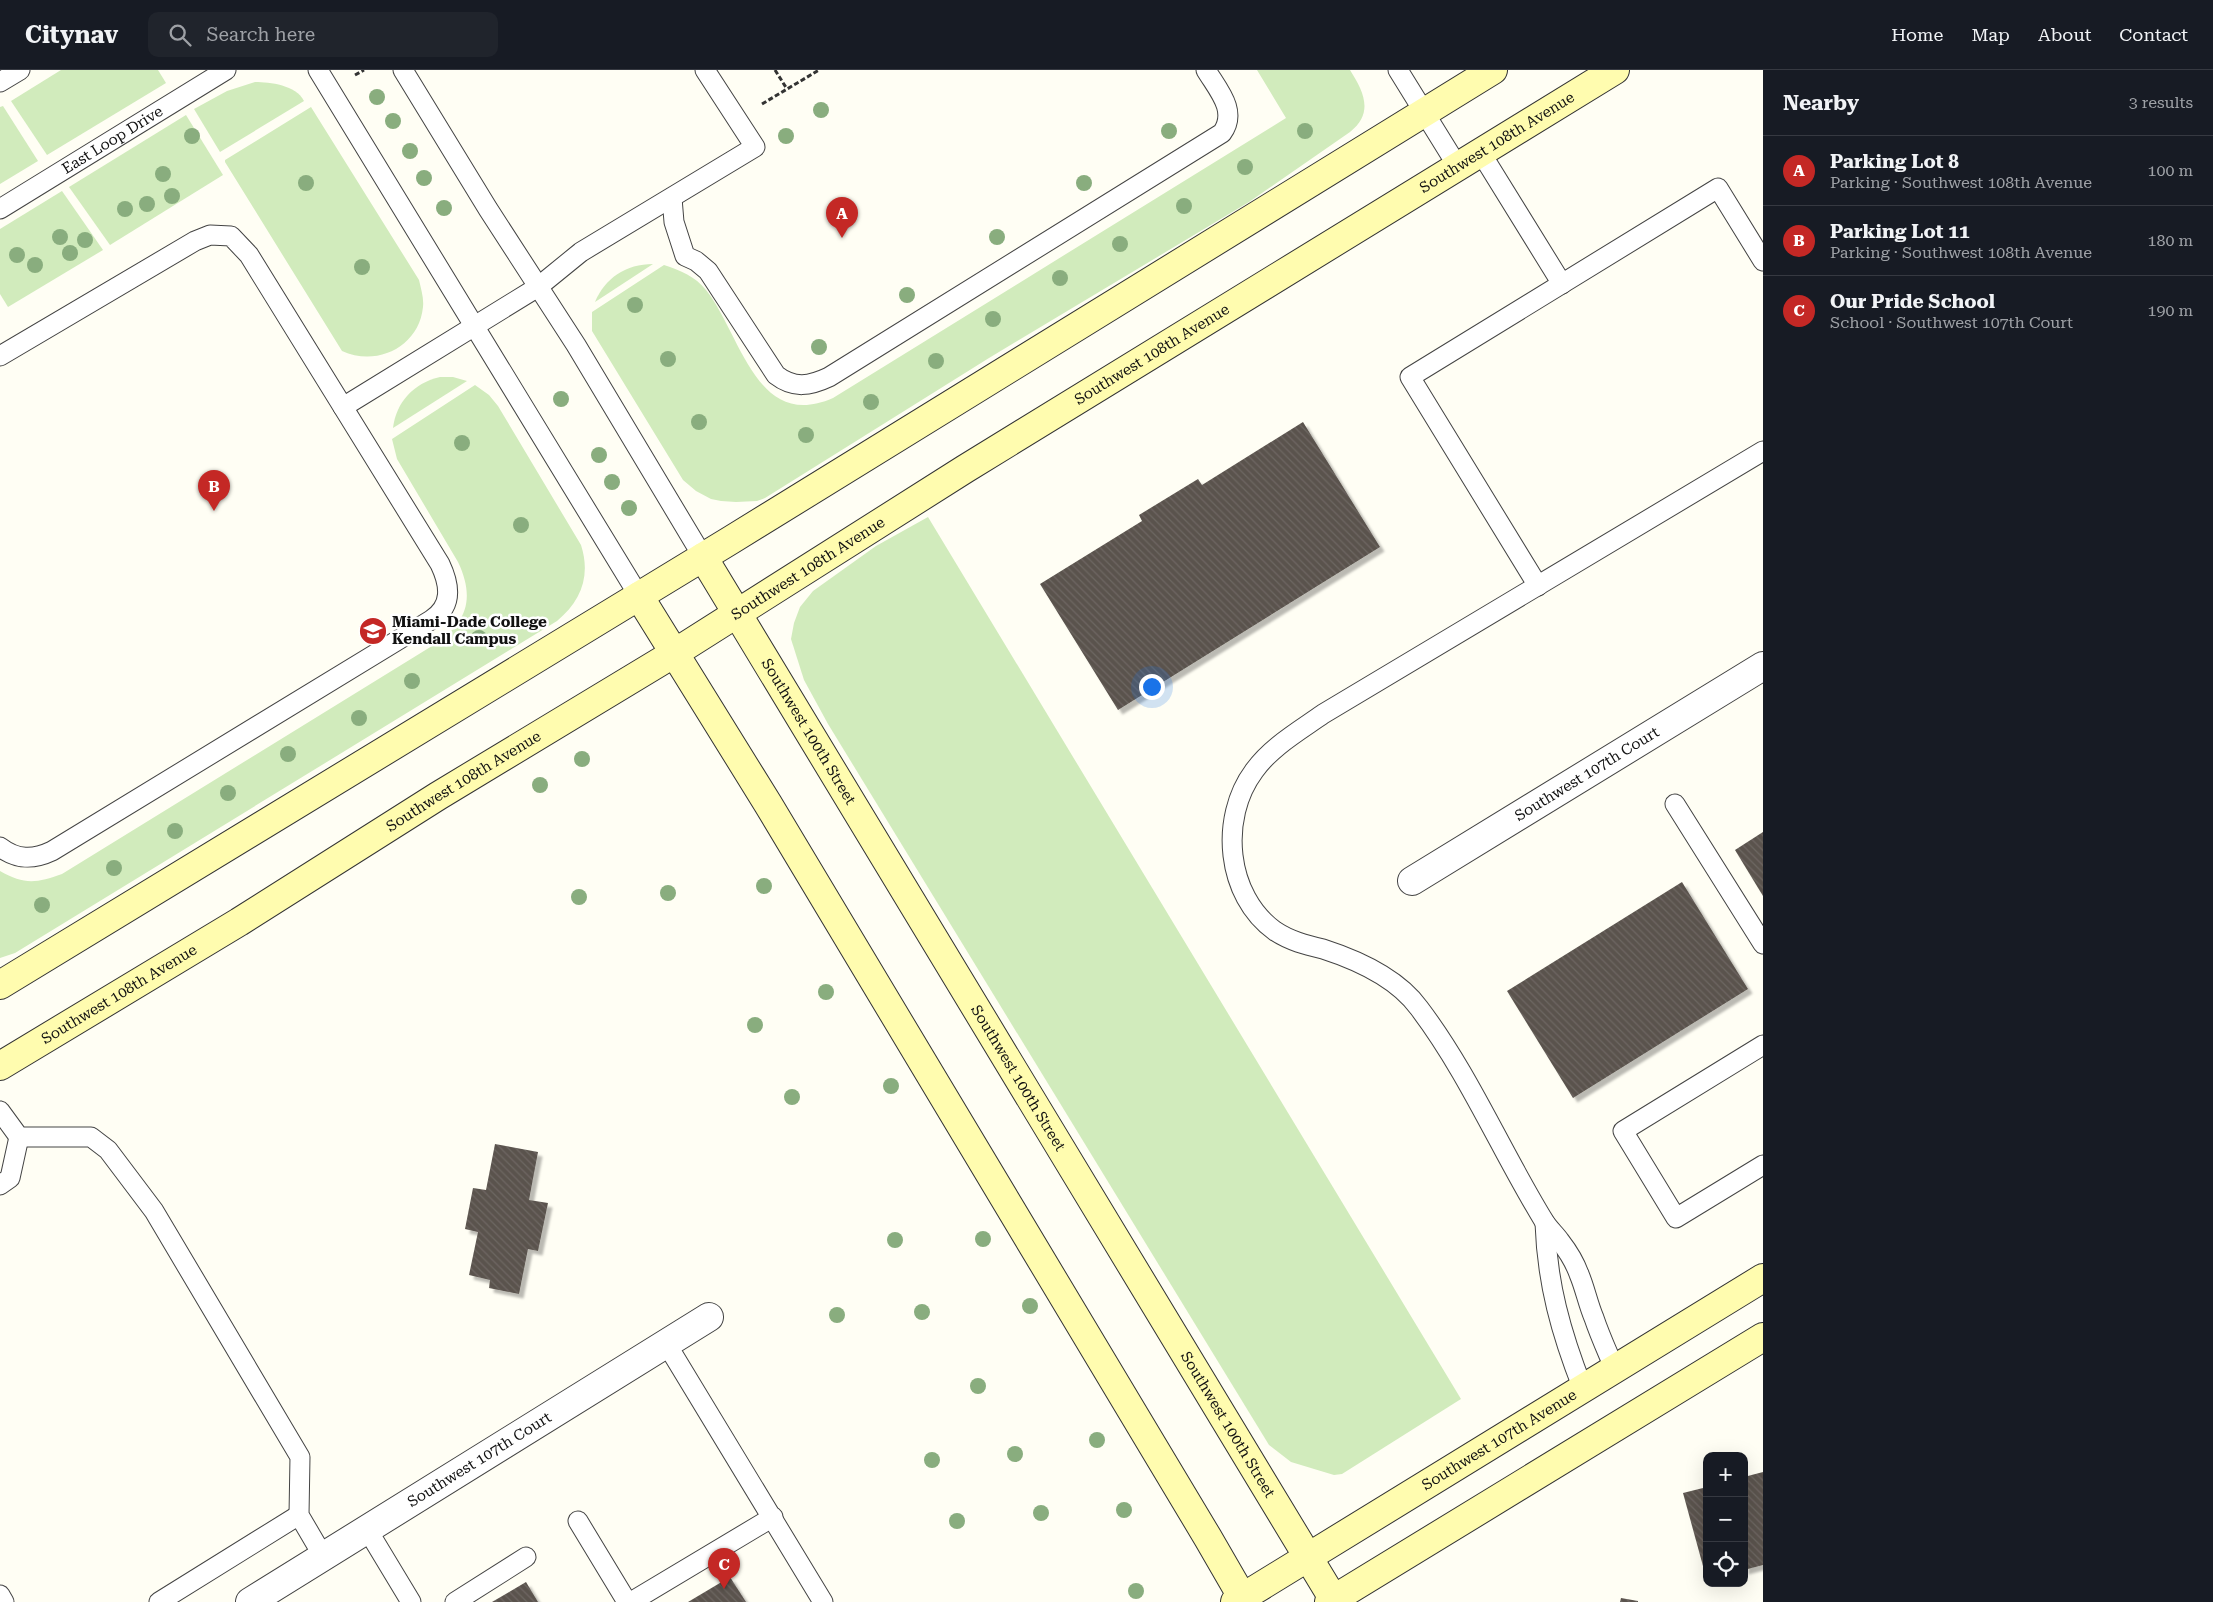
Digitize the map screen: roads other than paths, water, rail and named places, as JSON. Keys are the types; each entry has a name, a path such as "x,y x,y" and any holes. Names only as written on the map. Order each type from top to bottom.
{"street":[{"path":"0,985 703,557 1493,70"},
{"name":"Southwest 108th Avenue","path":"0,1066 239,922 446,791 673,654 973,464 1616,70"},
{"name":"Southwest 100th Street","path":"703,557 1308,1556 1332,1601"},
{"path":"639,596 673,654 768,804 1171,1476 1240,1601"},
{"name":"Southwest 107th Court","path":"1412,881 1763,666"},
{"name":"Southwest 107th Avenue","path":"1240,1601 1308,1556 1763,1278"},
{"name":"Southwest 107th Court","path":"250,1602 709,1317"},
{"path":"1332,1601 1763,1337"}],"lane":[{"path":"0,82 20,70"},
{"name":"East Loop Drive","path":"0,209 226,70"},
{"path":"318,70 639,596"},
{"path":"403,70 576,346 703,557"},
{"path":"343,407 538,287 581,252 755,147 705,70"},
{"path":"672,198 674,222 686,256 696,261 708,271 776,375 793,384 814,384 829,377 1222,133 1227,125 1229,109 1206,70"},
{"path":"1398,70 1424,112 1469,160 1562,284"},
{"path":"1538,586 1410,377 1718,188 1763,261"},
{"path":"0,356 195,240 210,235 227,235 245,249 440,564 449,592 445,607 431,620 52,851 40,857 22,858 0,847"},
{"path":"1615,1370 1593,1317 1578,1272 1561,1241 1545,1223 1492,1127 1418,1006 1395,985 1361,965 1324,950 1304,945 1276,932 1260,917 1246,897 1238,876 1232,844 1234,816 1243,786 1268,755 1322,714 1763,451"},
{"path":"1675,804 1763,944"},
{"path":"1763,1045 1623,1132 1676,1218 1763,1165"},
{"path":"0,1111 19,1136 10,1178 0,1184"},
{"path":"19,1136 91,1137 108,1150 154,1211 300,1457 299,1515 323,1556"},
{"path":"1545,1223 1548,1273 1558,1315 1583,1389"},
{"path":"666,1343 823,1602"},
{"path":"158,1602 299,1515"},
{"path":"578,1521 629,1602 773,1518"},
{"path":"366,1529 411,1602"},
{"path":"455,1602 526,1557"},
{"path":"0,1595 4,1602"}],"place":[{"name":"Parking Lot 8","path":"842,238"},
{"name":"Parking Lot 11","path":"214,511"},
{"name":"Miami-Dade College Kendall Campus","path":"373,631"},
{"name":"Our Pride School","path":"724,1589"}]}
